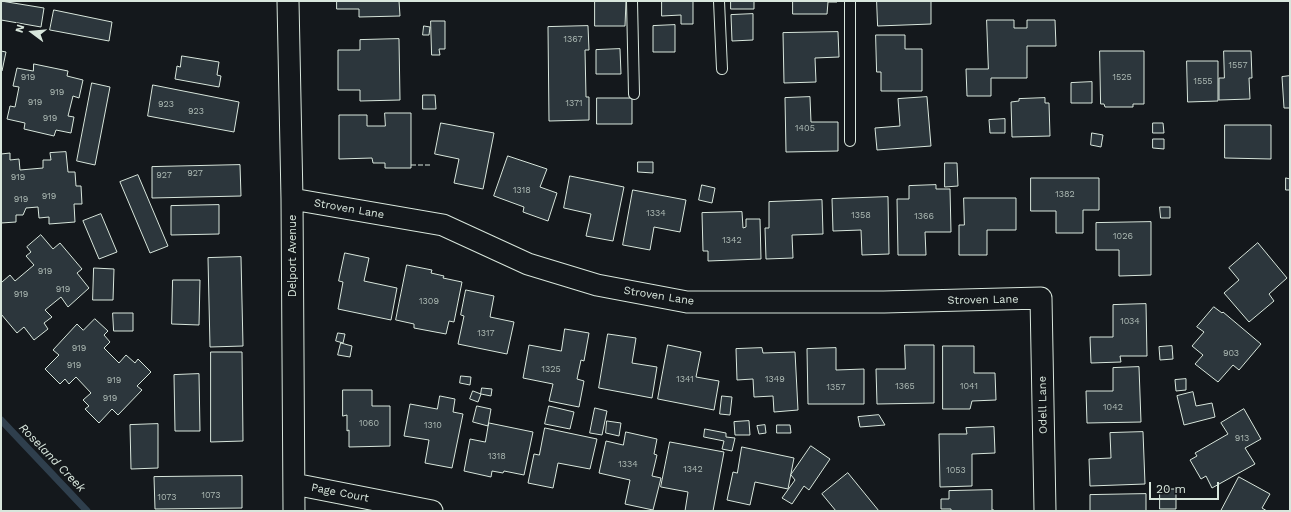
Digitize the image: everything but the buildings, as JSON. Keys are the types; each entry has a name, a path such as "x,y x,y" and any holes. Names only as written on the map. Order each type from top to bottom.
{"street":[{"name":"Delport Avenue","path":"288,1 292,199 294,511"},
{"name":"Stroven Lane","path":"292,199 443,225 528,264 597,285 687,302 884,302 1041,298"},
{"name":"Odell Lane","path":"1041,298 1045,511"},
{"name":"Page Court","path":"294,484 432,511"}],"lane":[{"path":"632,1 634,94"},
{"path":"719,1 722,69"},
{"path":"850,1 850,141"}],"waterway":[{"name":"Roseland Creek","path":"1,420 87,511"}],"fence":[{"path":"411,165 432,165"}]}
